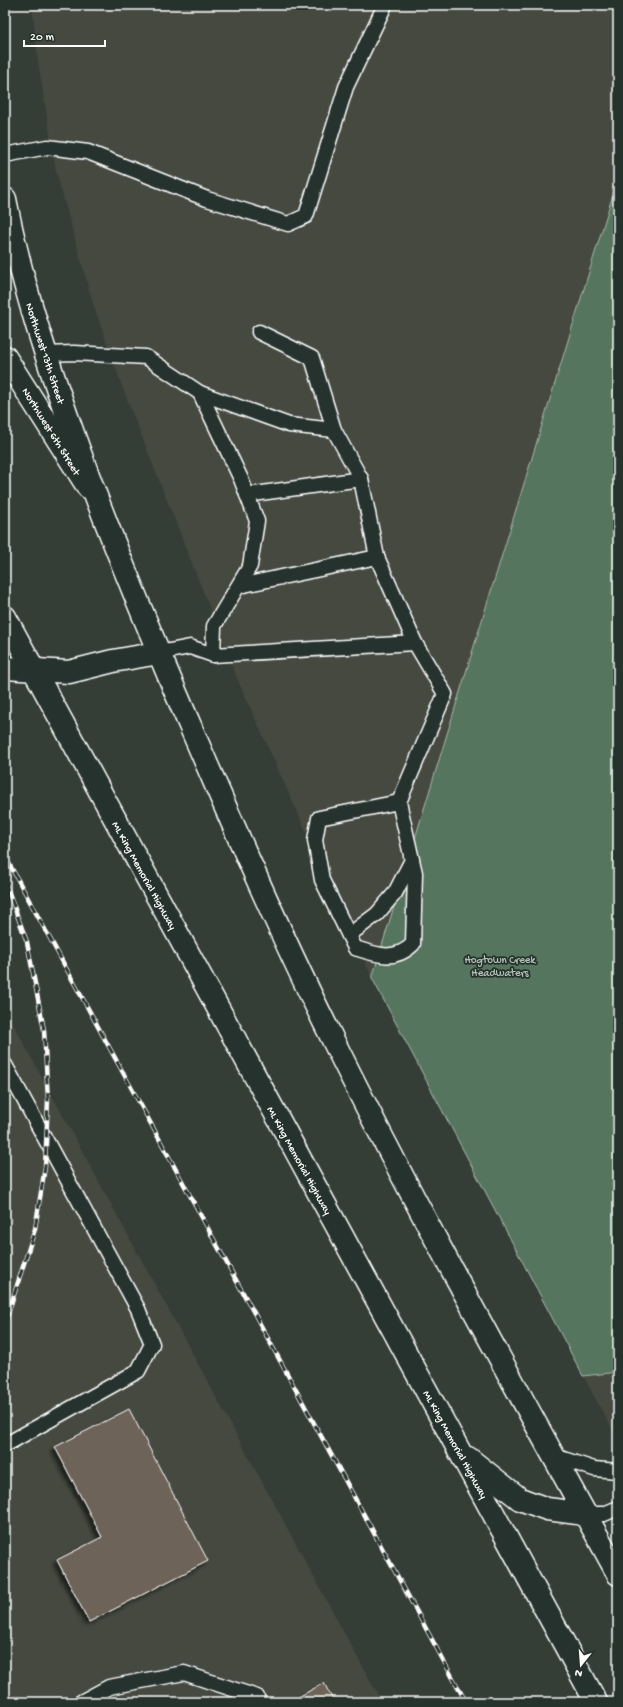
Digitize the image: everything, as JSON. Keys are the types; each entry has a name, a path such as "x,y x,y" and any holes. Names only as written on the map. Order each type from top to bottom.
{"main road":[{"name":"Northwest 13th Street","path":"5,199 14,243 36,324 99,505"},
{"name":"Northwest 6th Street","path":"5,357 99,505"},
{"path":"99,505 159,653 237,835 331,1036 435,1238 618,1574"},
{"name":"ML King Memorial Highway","path":"5,617 32,670 596,1702"},
{"path":"5,668 69,672 113,660 159,653"},
{"path":"460,1453 520,1499 547,1509 586,1514"}],"lane":[{"path":"5,155 47,147 88,152 207,198 288,224 306,216 346,87 385,5"},
{"path":"259,332 312,358 334,430 361,479 377,556 415,643 445,694 399,802 415,873 413,944 404,952 380,956 355,948 322,880 315,840 319,818 399,802"},
{"path":"46,354 74,353 146,357 200,393 289,425 334,430"},
{"path":"200,393 241,478 257,521 250,566 214,626 213,655"},
{"path":"247,495 361,479"},
{"path":"239,586 377,556"},
{"path":"159,653 190,647 213,655 415,643"},
{"path":"348,935 377,914 395,893 412,860"},
{"path":"5,1065 138,1309 152,1344 138,1371 5,1445"},
{"path":"554,1456 594,1469 618,1471"},
{"path":"586,1514 604,1514 618,1508"},
{"path":"80,1702 110,1687 184,1673 257,1697"}],"shaded area":[{"path":"32,5 618,5 618,178 372,978 239,683 123,389 94,307 56,172 38,62"},
{"path":"5,1009 382,1702 5,1702"},
{"path":"618,1372 618,1440 583,1376"}],"green space":[{"name":"Hogtown Creek Headwaters","path":"618,178 618,1372 583,1376 372,978"}],"building":[{"path":"129,1409 208,1561 89,1622 57,1560 102,1537 55,1447"},
{"path":"324,1683 334,1702 289,1702"}],"railway":[{"path":"5,856 466,1702"},
{"path":"5,882 27,942 44,1030 48,1100 45,1167 35,1229 5,1323"}]}
